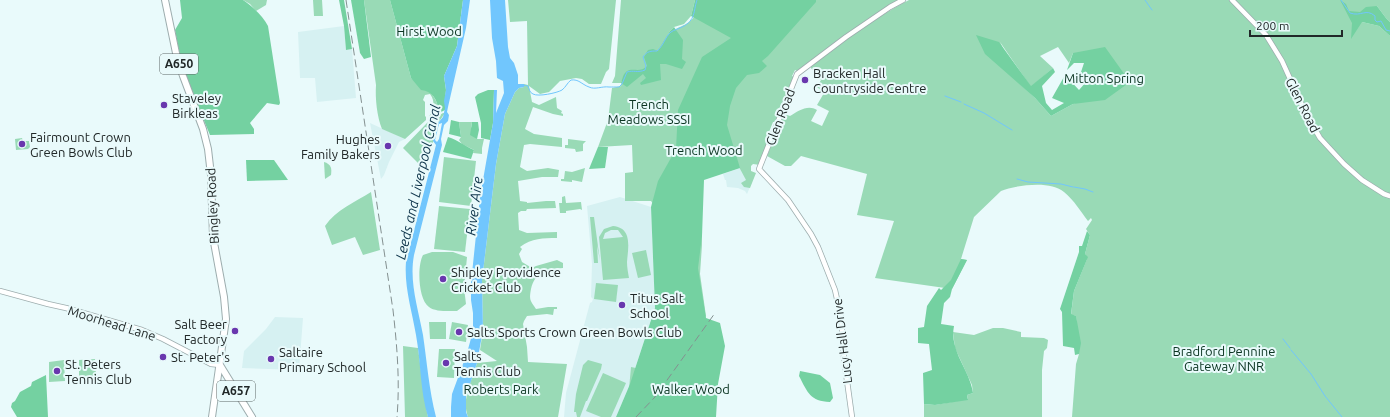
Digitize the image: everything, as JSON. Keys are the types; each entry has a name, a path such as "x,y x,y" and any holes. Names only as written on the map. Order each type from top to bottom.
{"main road":[{"name":"Bingley Road","path":"165,0 182,76 203,128 212,181 214,242 226,308 220,365 212,417"},
{"name":"A657","path":"220,365 252,417"}],"street":[{"name":"Glen Road","path":"759,169 797,74 846,37 890,7 903,0"},
{"name":"Glen Road","path":"1232,0 1266,35 1282,61 1306,114 1320,138 1344,164 1362,180 1384,194 1390,196"},
{"name":"Lucy Hall Drive","path":"759,169 788,200 811,234 818,247 835,290 841,317 844,359 852,417"},
{"name":"Moorhead Lane","path":"0,291 142,330 164,339 211,364 220,365"}],"shaded area":[{"path":"344,26 346,50 352,49 356,98 317,102 315,78 300,78 298,32"},
{"path":"370,123 405,139 399,142 381,179"},
{"path":"740,168 750,187 747,194 745,191 738,188 727,187 723,174"},
{"name":"Titus Salt School","path":"620,197 651,207 655,308 630,384 616,417 564,417 566,393 590,303 593,299 591,297 592,264 587,206"},
{"name":"Saltaire Primary School","path":"275,317 303,318 299,370 242,368 244,351 266,329"}],"green space":[{"path":"180,0 243,0 257,12 268,26 280,103 279,105 267,103 250,123 254,129 254,134 210,135 185,75 180,57 175,30 182,18"},
{"path":"243,0 267,0 266,5 256,11 250,4"},
{"path":"313,0 322,0 323,16 314,16"},
{"path":"339,0 344,0 352,49 346,50 344,26"},
{"name":"Hirst Wood","path":"351,0 364,0 371,57 364,59 360,53"},
{"path":"364,0 390,0 411,78 433,95 439,111 441,112 429,117 433,108 433,100 430,94 425,95 423,100 425,102 426,120 405,139 382,129 380,124"},
{"name":"Hirst Wood","path":"390,0 463,0 457,46 444,76 446,90 445,110 441,112 439,111 434,97 429,92 421,90 411,78"},
{"name":"Roberts Park","path":"508,0 616,0 609,69 606,72 601,84 589,84 582,79 576,78 560,81 549,92 540,94 529,86 532,102 539,105 556,97 557,108 562,111 561,113 563,114 563,116 553,114 533,107 525,129 534,134 562,138 562,147 530,144 524,145 520,167 527,171 548,168 559,170 558,177 542,177 518,181 520,201 527,203 555,201 556,208 527,209 526,211 521,211 518,213 519,230 527,233 557,232 557,238 538,239 524,244 520,247 522,249 519,254 522,262 532,268 557,260 563,263 563,268 542,272 535,279 530,293 530,300 536,309 557,307 557,309 554,309 553,315 547,314 527,316 523,324 528,362 567,364 558,417 468,417 466,410 466,397 477,363 497,361 480,350 483,330 482,280 496,164 505,114 515,92 519,88 524,87 524,84 528,85 527,21 510,22"},
{"name":"Trench Meadows SSSI","path":"621,0 695,0 691,16 684,24 674,27 670,31 661,47 676,29 688,23 694,17 803,0 900,0 797,71 795,70 792,76 794,77 779,109 777,120 776,122 773,122 769,132 771,133 760,165 753,164 751,166 751,171 756,173 750,188 744,187 741,183 746,180 739,167 701,180 702,245 700,274 706,316 687,346 629,389 631,367 636,368 656,306 654,205 651,201 625,201 625,173 633,172 632,145 598,147 608,120 612,88 621,86 623,78 621,83 612,83 615,76"},
{"name":"Trench Wood","path":"695,0 816,0 816,2 762,61 767,66 759,73 747,75 736,88 730,106 727,125 740,168 704,180 702,236 698,268 706,318 720,323 725,346 718,384 716,417 616,417 630,384 655,308 651,207 658,181 676,149 678,110 702,57 731,38 691,16"},
{"name":"Bradford Pennine Gateway NNR","path":"909,0 1390,0 1390,22 1377,6 1362,22 1379,26 1390,36 1390,417 1072,417 1076,364 1079,354 1076,316 1071,315 1074,291 1087,259 1085,254 1090,235 1086,229 1092,220 1091,218 1088,221 1068,195 1058,188 1051,186 1033,185 1015,187 1001,191 974,217 961,259 967,260 952,289 875,278 894,221 857,215 867,174 801,156 791,166 785,166 767,156 784,114 790,116 803,109 814,108 817,110 811,121 822,126 829,111 817,105 824,93 817,87 821,80 811,68 811,65 858,31","holes":["1000,42 1031,87 1053,68 1040,56 1058,47 1069,63 1073,53 1129,82 1073,104 1051,116 1020,84"]},
{"path":"1340,0 1346,4 1349,11 1360,12 1366,7 1377,6 1390,22 1390,36 1379,26 1362,22 1351,39 1352,23"},
{"path":"674,27 683,40 682,59 686,62 682,69 666,64 660,64 661,80 641,85 640,83 646,78 643,74 627,87 621,83 627,71 641,69 647,66 644,57 648,50 653,49 658,51"},
{"name":"Mitton Spring","path":"976,35 999,42 1031,86 1053,68 1055,72 1042,86 1046,103 1052,110 1064,103 1052,98 1065,75 1079,90 1086,82 1080,75 1084,63 1074,63 1067,70 1073,53 1105,47 1130,82 1105,100 1073,104 1051,116 1035,98 985,54"},
{"path":"488,90 494,90 493,123 490,140 481,138 481,123 475,97 478,94"},
{"path":"445,113 438,123 426,169 422,167 403,148 427,123"},
{"path":"451,120 459,122 461,137 449,134"},
{"path":"459,122 472,122 471,127 477,139 484,139 482,154 473,153 474,150 462,144 459,140 461,137"},
{"path":"472,122 478,122 479,130 477,139 470,135"},
{"path":"448,137 474,150 471,159 443,152"},
{"name":"Fairmount Crown Green Bowls Club","path":"22,138 23,141 29,141 30,147 28,149 16,150 15,139"},
{"path":"568,139 586,141 583,144 583,151 576,152 575,149 565,148 565,145 568,145"},
{"path":"598,147 608,147 605,168 589,169"},
{"path":"444,157 476,161 471,206 439,202"},
{"path":"246,160 274,160 288,180 247,181"},
{"path":"324,162 330,165 331,170 331,175 325,179"},
{"path":"585,168 582,182 572,180 572,182 561,181 561,179 564,179 565,171 572,172"},
{"path":"371,192 380,250 363,255 355,237 332,245 325,226 329,220 352,203"},
{"path":"565,196 566,203 581,202 582,210 580,209 560,213 559,203 562,203 562,197"},
{"path":"439,206 470,209 465,252 434,249"},
{"path":"590,217 594,217 600,261 597,245 598,263 594,263"},
{"path":"613,226 624,230 628,240 627,262 629,278 603,280 599,237 604,229","holes":["611,230 618,230 623,237 603,239 605,233"]},
{"path":"1087,231 1090,235 1085,254 1088,257 1074,291 1071,314 1076,316 1081,343 1079,354 1075,355 1074,348 1063,346 1062,312 1060,309 1079,252 1079,246 1082,246"},
{"path":"646,250 651,275 638,278 632,253"},
{"name":"Shipley Providence Cricket Club","path":"432,252 453,252 467,257 464,288 466,304 457,311 435,310 425,303 421,290 419,274 423,255"},
{"path":"961,259 967,260 952,289 950,297 944,303 941,324 954,326 954,344 968,376 973,393 967,395 968,400 935,405 924,404 923,373 932,370 929,344 918,343 918,328 924,327 927,306 939,288 941,290 951,280"},
{"path":"596,283 618,285 616,302 594,299"},
{"name":"Salts Sports Crown Green Bowls Club","path":"429,322 446,322 446,339 430,339"},
{"name":"Salts Sports Crown Green Bowls Club","path":"452,322 468,325 466,342 449,339"},
{"path":"993,328 1003,328 1021,332 1021,337 1044,338 1048,340 1047,348 1044,351 1042,370 1042,417 924,417 924,404 935,405 968,399 967,395 973,393 972,385 955,348 953,332 974,335"},
{"path":"403,346 418,348 428,417 405,417"},
{"name":"Salts Tennis Club","path":"439,349 455,349 454,378 437,377"},
{"path":"95,359 96,376 79,377 79,360"},
{"name":"St. Peters Tennis Club","path":"64,360 65,381 49,382 49,362"},
{"path":"588,360 602,364 580,417 577,417 576,412 574,412 576,394 583,365"},
{"path":"800,371 820,375 830,383 833,398 830,402 818,400 810,395 799,376"},
{"path":"603,373 626,383 611,417 601,417 586,411"},
{"path":"46,375 48,417 17,417 11,407 12,403 15,401 20,392 31,386 32,382"}],"water":[{"path":"463,0 470,0 466,28 447,112 449,115 448,121 444,125 441,139 442,145 414,255 413,285 423,335 436,417 428,417 423,397 418,345 407,290 406,262 436,145 433,141 434,136 438,123 443,117 445,108 444,101 446,90 444,76 457,46","holes":["442,123 437,142 435,140 439,124"]},
{"name":"River Aire","path":"490,0 505,0 510,58 514,63 518,75 518,84 524,84 524,87 519,88 515,92 505,114 496,164 482,280 483,330 477,363 466,396 466,412 468,417 451,417 452,394 467,353 473,331 471,283 480,197 493,123 494,90 497,90 496,113 504,93 503,81 497,78 492,38"}],"waterway":[{"path":"523,85 528,86 530,91 535,95 543,95 560,91 571,80 578,81 591,88 619,87 622,84 627,72 645,70 646,66 643,57 648,52 657,51 671,32 690,22 697,0"},
{"path":"1145,0 1152,10"},
{"path":"1341,0 1350,13 1372,14 1375,16 1375,20 1377,22 1381,21 1386,30 1390,31"},
{"path":"945,96 961,102"},
{"path":"964,104 984,113 1012,130"},
{"path":"1017,179 1028,182 1061,184 1073,187"},
{"path":"1074,187 1093,192"},
{"path":"1283,339 1290,348"},
{"path":"1291,350 1311,374 1325,396 1342,417"}],"railway":[{"path":"346,0 393,310 398,363 397,417"},
{"path":"636,417 655,397 715,313"}],"place":[{"name":"Bracken Hall Countryside Centre","path":"805,80"},
{"name":"Staveley Birkleas","path":"164,105"},
{"name":"Fairmount Crown Green Bowls Club","path":"22,144"},
{"name":"Hughes Family Bakers","path":"388,146"},
{"name":"Shipley Providence Cricket Club","path":"443,279"},
{"name":"Titus Salt School","path":"622,305"},
{"name":"Salt Beer Factory","path":"235,331"},
{"name":"Salts Sports Crown Green Bowls Club","path":"459,332"},
{"name":"St. Peter's","path":"163,357"},
{"name":"Saltaire Primary School","path":"271,359"},
{"name":"Salts Tennis Club","path":"446,363"},
{"name":"St. Peters Tennis Club","path":"57,371"}],"water label":[{"name":"Leeds and Liverpool Canal","path":"418,182"}],"park label":[{"name":"Walker Wood","path":"691,389"}]}
